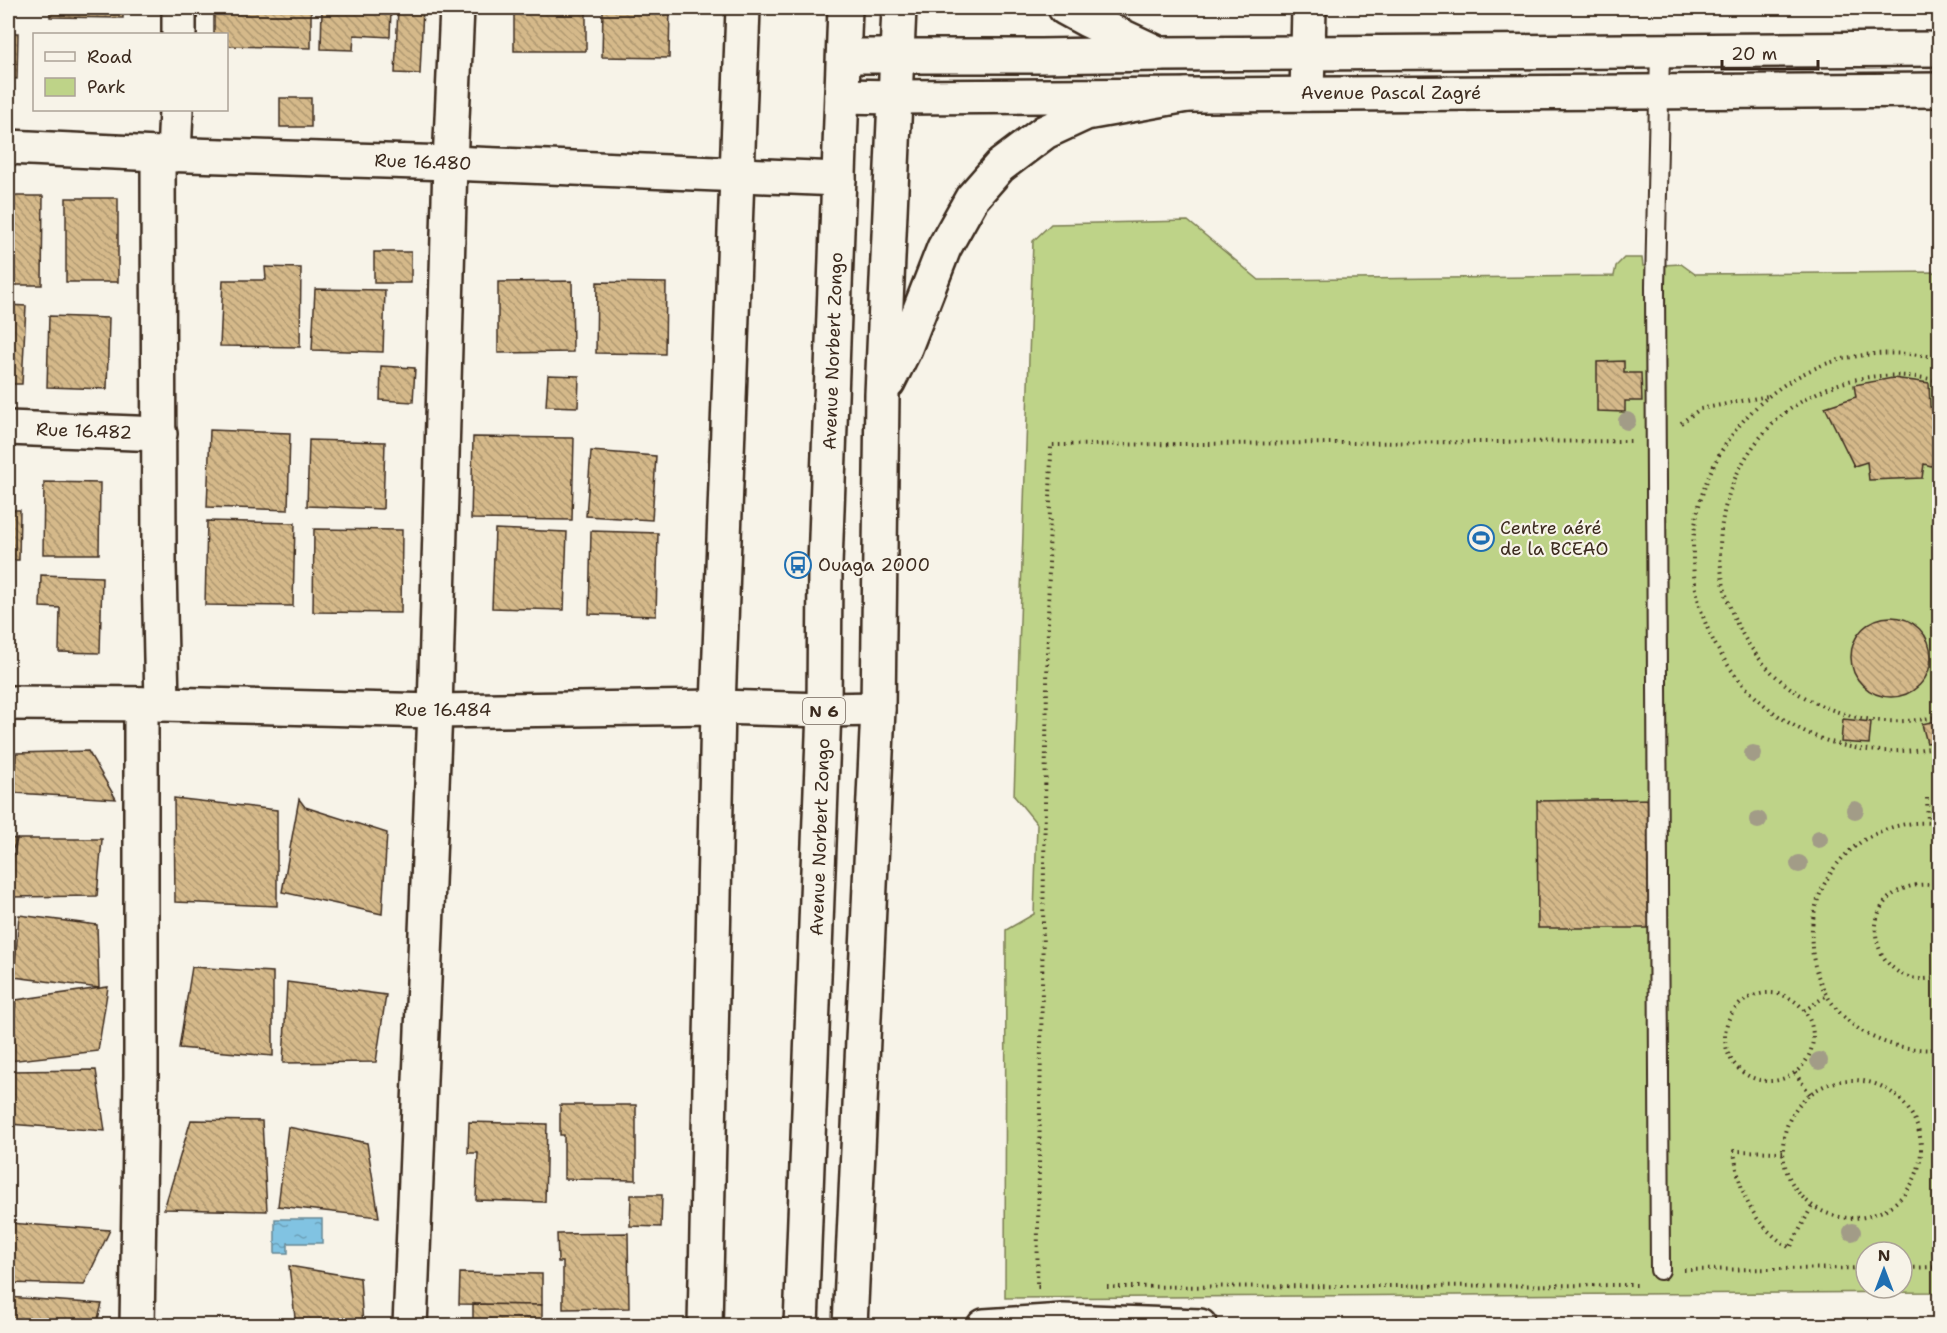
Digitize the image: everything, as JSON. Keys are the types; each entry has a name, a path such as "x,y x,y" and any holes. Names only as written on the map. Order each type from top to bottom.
{"street":[{"path":"178,33 179,8"},
{"path":"410,1326 435,711 450,163 457,8"},
{"path":"705,1326 718,707 742,8"},
{"name":"N 6","path":"842,96 845,8"},
{"path":"850,1326 878,709 882,394 898,8"},
{"path":"1065,8 1160,54"},
{"path":"1307,94 1309,8"},
{"path":"844,56 1940,49"},
{"name":"Avenue Pascal Zagré","path":"842,96 1940,90"},
{"path":"882,394 905,348 944,249 972,198 1000,166 1045,132 1086,113 1187,94"},
{"name":"Avenue Norbert Zongo","path":"801,1326 824,710 825,565 842,96"},
{"path":"137,1326 151,705 159,566 166,154 176,111"},
{"name":"Rue 16.480","path":"8,147 838,179"},
{"name":"Rue 16.482","path":"8,428 160,434"},
{"name":"Rue 16.484","path":"8,703 435,711 718,707 878,709"},
{"path":"984,1326 1063,1321 1200,1326"}],"lane":[{"path":"1660,52 1655,286 1660,1270"}],"path":[{"path":"1940,358 1917,354 1885,353 1854,357 1823,365 1795,378 1768,396 1745,417 1726,442 1711,469 1700,498 1694,529 1692,561 1701,610 1716,648 1753,696 1777,715 1802,731 1861,750 1891,752 1940,746"},
{"path":"1940,381 1893,375 1865,377 1838,384 1811,396 1788,411 1767,430 1749,452 1735,476 1720,530 1720,557 1726,594 1744,637 1761,661 1782,683 1816,704 1863,720 1893,723 1940,716"},
{"path":"1048,1287 1036,1287 1051,445 1656,441 1700,409 1768,396"},
{"path":"1927,798 1928,822"},
{"path":"1940,824 1928,822 1904,824 1880,831 1859,843 1841,859 1826,879 1816,901 1811,924 1811,949 1816,972 1827,995 1841,1013 1858,1028 1878,1040 1900,1048 1940,1049"},
{"path":"1940,887 1919,884 1904,888 1891,896 1881,908 1876,923 1875,938 1880,953 1889,965 1901,974 1916,979 1931,979 1940,976"},
{"path":"1760,993 1774,993 1788,997 1800,1005 1804,1011 1812,1027 1813,1040 1804,1064 1795,1073 1768,1081 1741,1072 1732,1061 1725,1049 1724,1035 1728,1020 1735,1008 1746,999 1760,993"},
{"path":"1804,1011 1827,995"},
{"path":"1795,1073 1810,1094"},
{"path":"1851,1080 1869,1082 1887,1089 1902,1101 1913,1117 1920,1135 1921,1154 1917,1173 1908,1190 1894,1204 1861,1218 1844,1218 1828,1214 1812,1206 1790,1181 1784,1165 1783,1152 1785,1131 1792,1114 1810,1094 1833,1082 1851,1080"},
{"path":"1783,1152 1734,1151 1741,1189 1757,1220 1772,1236 1790,1248 1812,1206"},
{"path":"1914,1268 1940,1267"},
{"path":"1096,1287 1643,1285 1660,1270 1854,1268"}],"shaded area":[{"path":"1642,8 1939,8 1940,11 1939,11"}],"green space":[{"name":"Centre aéré de la BCEAO","path":"1188,221 1259,280 1614,276 1616,266 1624,258 1642,258 1643,266 1681,264 1695,274 1939,272 1939,1292 1914,1292 1914,1240 1854,1240 1854,1293 1005,1298 1006,930 1034,914 1037,824 1014,796 1033,241 1051,224"}],"water":[{"path":"275,1219 322,1219 322,1243 288,1243 288,1253 275,1253"}],"building":[{"path":"50,8 123,8 123,18 50,17"},
{"path":"214,8 311,8 311,48 228,46 228,33 214,33"},
{"path":"322,8 391,8 390,37 354,35 353,50 321,49"},
{"path":"398,8 423,8 420,74 395,73"},
{"path":"514,8 586,8 586,51 514,51"},
{"path":"603,8 670,8 669,58 602,57"},
{"path":"8,33 18,33 17,79 8,78"},
{"path":"280,98 311,98 311,127 280,127"},
{"path":"8,196 43,196 42,285 8,285"},
{"path":"66,198 118,198 118,282 66,282"},
{"path":"374,252 411,252 411,283 374,283"},
{"path":"265,267 301,268 300,347 220,346 223,280 266,280"},
{"path":"572,281 573,352 498,353 498,282"},
{"path":"597,282 666,283 665,354 596,353"},
{"path":"315,289 385,290 383,352 312,350"},
{"path":"8,305 26,306 22,384 8,384"},
{"path":"49,316 109,318 107,389 47,387"},
{"path":"1624,361 1624,373 1641,373 1642,401 1625,401 1625,412 1597,411 1597,362"},
{"path":"381,366 415,368 413,402 380,400"},
{"path":"548,375 579,376 578,407 546,406"},
{"path":"1893,378 1929,383 1930,407 1940,408 1940,456 1935,467 1924,464 1922,478 1869,480 1867,462 1854,466 1825,407 1856,397 1854,385"},
{"path":"210,430 290,433 288,510 207,507"},
{"path":"473,437 574,438 572,520 471,519"},
{"path":"309,440 385,442 383,509 307,506"},
{"path":"591,451 656,456 652,520 586,516"},
{"path":"44,482 100,483 99,554 43,554"},
{"path":"8,510 20,510 19,560 8,560"},
{"path":"207,521 295,523 293,606 205,605"},
{"path":"314,529 402,530 401,613 313,612"},
{"path":"495,529 567,532 564,610 492,608"},
{"path":"591,531 658,533 656,616 589,614"},
{"path":"41,575 102,577 100,653 59,652 60,608 40,607"},
{"path":"8,582 12,582 10,659 8,659"},
{"path":"1883,617 1899,617 1920,628 1931,649 1931,665 1920,686 1899,697 1883,697 1869,691 1857,679 1851,665 1851,649 1857,635 1869,623"},
{"path":"1843,719 1871,722 1869,744 1841,742"},
{"path":"1940,720 1940,740 1927,743 1922,724"},
{"path":"88,751 116,799 15,793 16,753"},
{"path":"174,798 277,810 277,906 175,902"},
{"path":"299,799 305,807 387,833 382,914 282,892"},
{"path":"1654,799 1654,928 1538,928 1537,801"},
{"path":"8,838 17,839 8,860"},
{"path":"17,839 102,839 97,896 8,897 8,880"},
{"path":"19,915 97,925 99,988 14,977"},
{"path":"192,967 273,972 273,1056 179,1048"},
{"path":"287,982 386,995 376,1062 283,1063"},
{"path":"108,987 98,1051 9,1061 16,1000"},
{"path":"96,1070 105,1131 8,1124 9,1071"},
{"path":"560,1105 636,1105 636,1180 564,1179 564,1135 560,1135"},
{"path":"191,1120 262,1121 267,1211 164,1209"},
{"path":"469,1122 547,1124 545,1202 476,1200 478,1153 468,1153"},
{"path":"288,1127 367,1143 379,1217 278,1206"},
{"path":"631,1195 662,1195 661,1227 630,1226"},
{"path":"8,1223 110,1230 84,1285 8,1283"},
{"path":"628,1233 629,1308 563,1309 563,1262 558,1262 557,1234"},
{"path":"289,1266 360,1278 363,1326 296,1326"},
{"path":"460,1273 542,1274 542,1305 459,1304"},
{"path":"8,1297 102,1304 96,1326 8,1326"},
{"path":"473,1304 542,1305 542,1326 473,1326"},
{"path":"614,1319 644,1320 643,1326 614,1326"}],"place":[{"name":"Centre aéré de la BCEAO","path":"1481,538"},
{"name":"Ouaga 2000","path":"798,565"}]}
